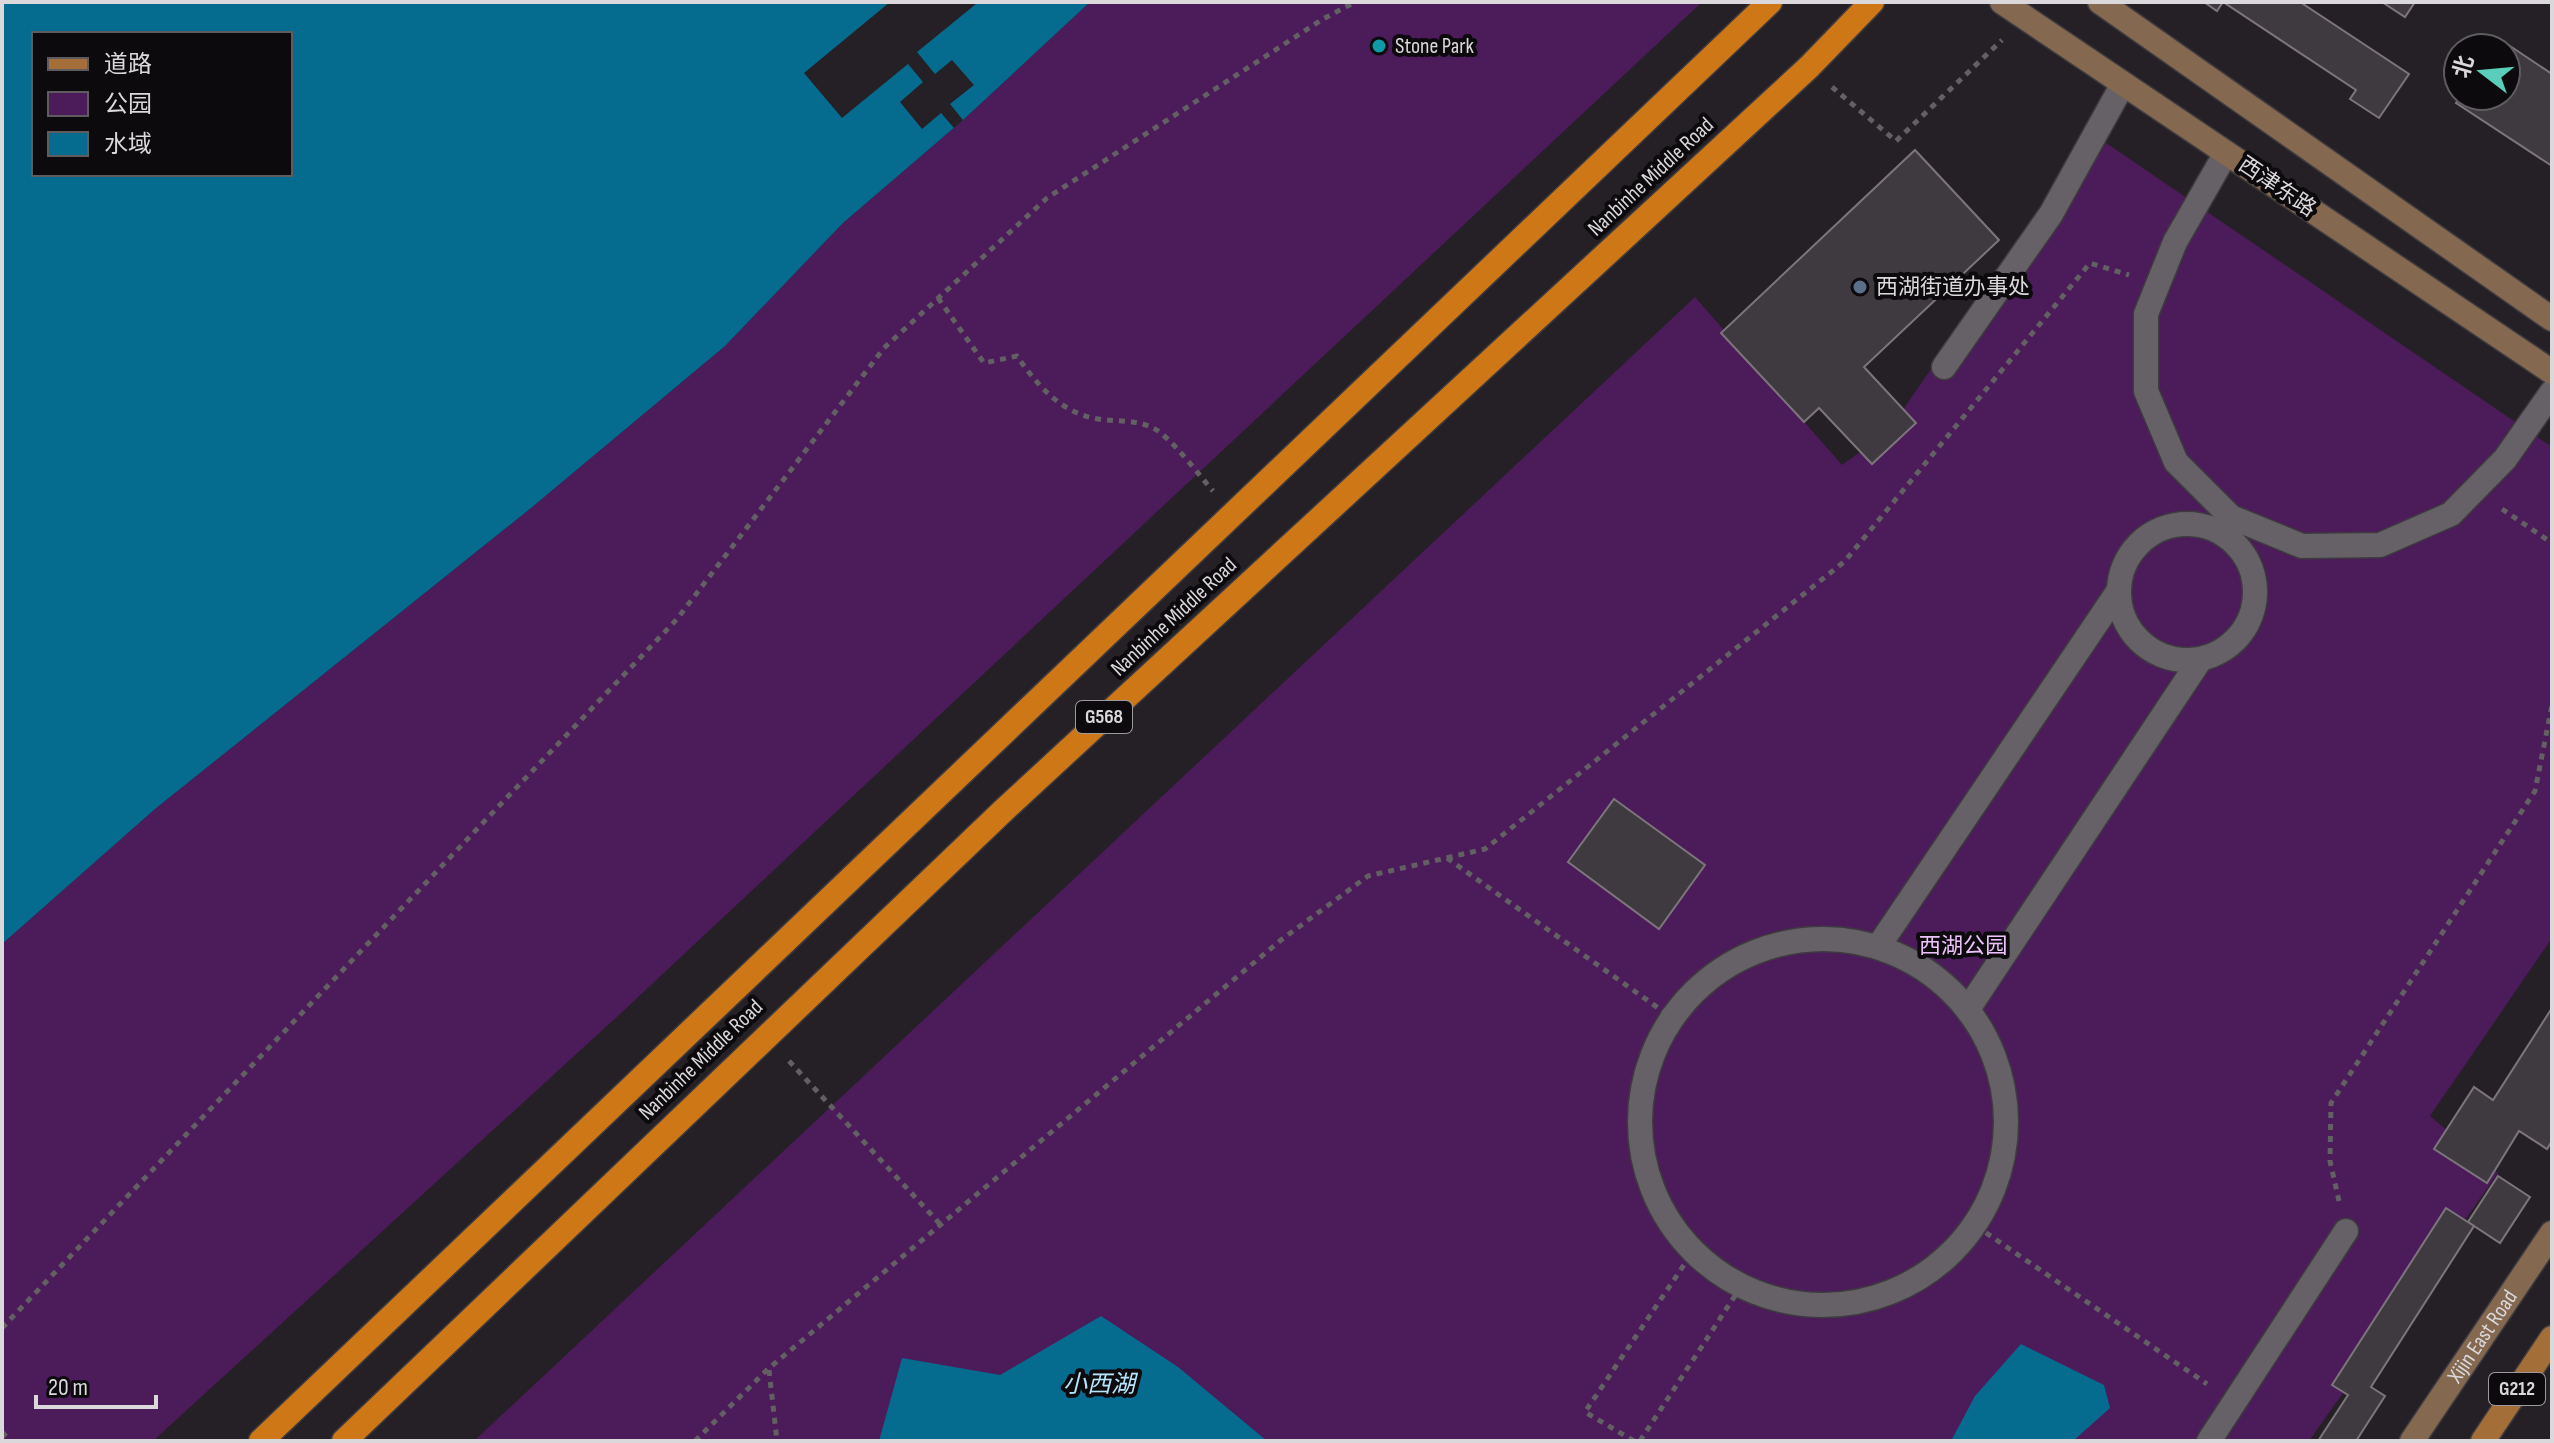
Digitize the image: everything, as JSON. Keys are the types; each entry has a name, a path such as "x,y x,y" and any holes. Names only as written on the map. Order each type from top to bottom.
{"highway":[{"name":"Nanbinhe Middle Road","path":"261,1441 1770,2"},
{"name":"Nanbinhe Middle Road","path":"344,1441 1016,798 1809,67 1872,2"}],"main road":[{"name":"西津东路","path":"2002,2 2552,372"},
{"path":"2100,2 2552,319"},
{"name":"Xijin East Road","path":"2412,1441 2552,1233"},
{"name":"G212","path":"2483,1441 2552,1338"}],"street":[{"path":"1944,367 2051,214 2123,84"},
{"path":"2226,153 2175,242 2146,314 2146,391 2176,462 2228,526 2244,554 2254,579 2254,606 2243,631 2224,649 2200,660 2173,660 2148,650 2129,631 2119,605 2119,590 2120,578 2130,554 2149,535 2174,525 2228,526 2302,546 2380,545 2451,514 2505,459 2552,392"},
{"path":"1878,947 2119,590"},
{"path":"1968,1009 2200,660"},
{"path":"1789,939 1862,940 1928,969 1968,1009 1978,1020 2005,1088 2004,1160 1976,1226 1924,1277 1857,1304 1785,1303 1719,1275 1668,1223 1642,1156 1642,1083 1671,1017 1723,966 1789,939"},
{"path":"2209,1441 2346,1231"}],"path":[{"path":"2,1328 677,619 884,348 1047,198 1323,19 1355,2"},
{"path":"1809,67 1896,141 2025,17"},
{"path":"695,1441 768,1369 1281,940 1368,876 1485,849 1845,561 2090,263 2157,284"},
{"path":"938,298 984,363 1017,356 1037,385 1064,406 1096,419 1131,421 1156,428 1235,514"},
{"path":"2475,490 2552,543"},
{"path":"2346,1231 2330,1161 2331,1103 2535,791 2552,705"},
{"path":"1447,858 1671,1017"},
{"path":"765,1035 940,1224"},
{"path":"1976,1226 2234,1403"},
{"path":"1634,1441 1585,1412 1694,1250"},
{"path":"1640,1441 1742,1285"},
{"path":"768,1369 777,1441"},
{"path":"2,1432 10,1441"}],"green space":[{"path":"1090,2 1702,2 620,1014 153,1441 2,1441 2,944 155,809 531,508 725,346 843,223 963,120"},
{"name":"西湖公园","path":"2093,134 2552,447 2552,938 2430,1116 2498,1173 2309,1441 474,1441 1695,297 1842,465 1887,433"}],"water":[{"path":"2,2 1090,2 963,120 843,223 725,346 531,508 155,809 2,944"},
{"name":"小西湖","path":"1101,1316 1178,1367 1267,1441 879,1441 902,1358 1000,1375"},
{"path":"2021,1344 2104,1385 2110,1408 2073,1441 1951,1441 1975,1396"}],"pier":[{"path":"890,2 976,4 917,52 935,74 952,60 974,85 950,104 963,120 954,128 941,113 922,129 900,102 923,82 908,64 842,118 804,73"}],"building":[{"path":"2204,2 2223,2 2217,11"},
{"path":"2223,2 2300,2 2409,74 2379,118 2350,99 2356,90"},
{"path":"2382,2 2415,2 2405,17"},
{"path":"2522,54 2552,74 2552,166 2470,112 2522,112"},
{"name":"西湖街道办事处","path":"1915,150 1999,240 1864,367 1916,423 1872,464 1819,408 1804,422 1721,333"},
{"path":"1614,799 1705,865 1659,929 1568,862"},
{"path":"2552,1008 2552,1141 2547,1149 2519,1131 2487,1183 2434,1149 2474,1087 2493,1100"},
{"path":"2498,1176 2530,1197 2500,1243 2468,1222"},
{"path":"2446,1208 2474,1226 2371,1387 2385,1396 2356,1441 2318,1441 2348,1395 2332,1385"}],"place":[{"name":"Stone Park","path":"1379,46"},
{"name":"西湖街道办事处","path":"1860,287"}]}
